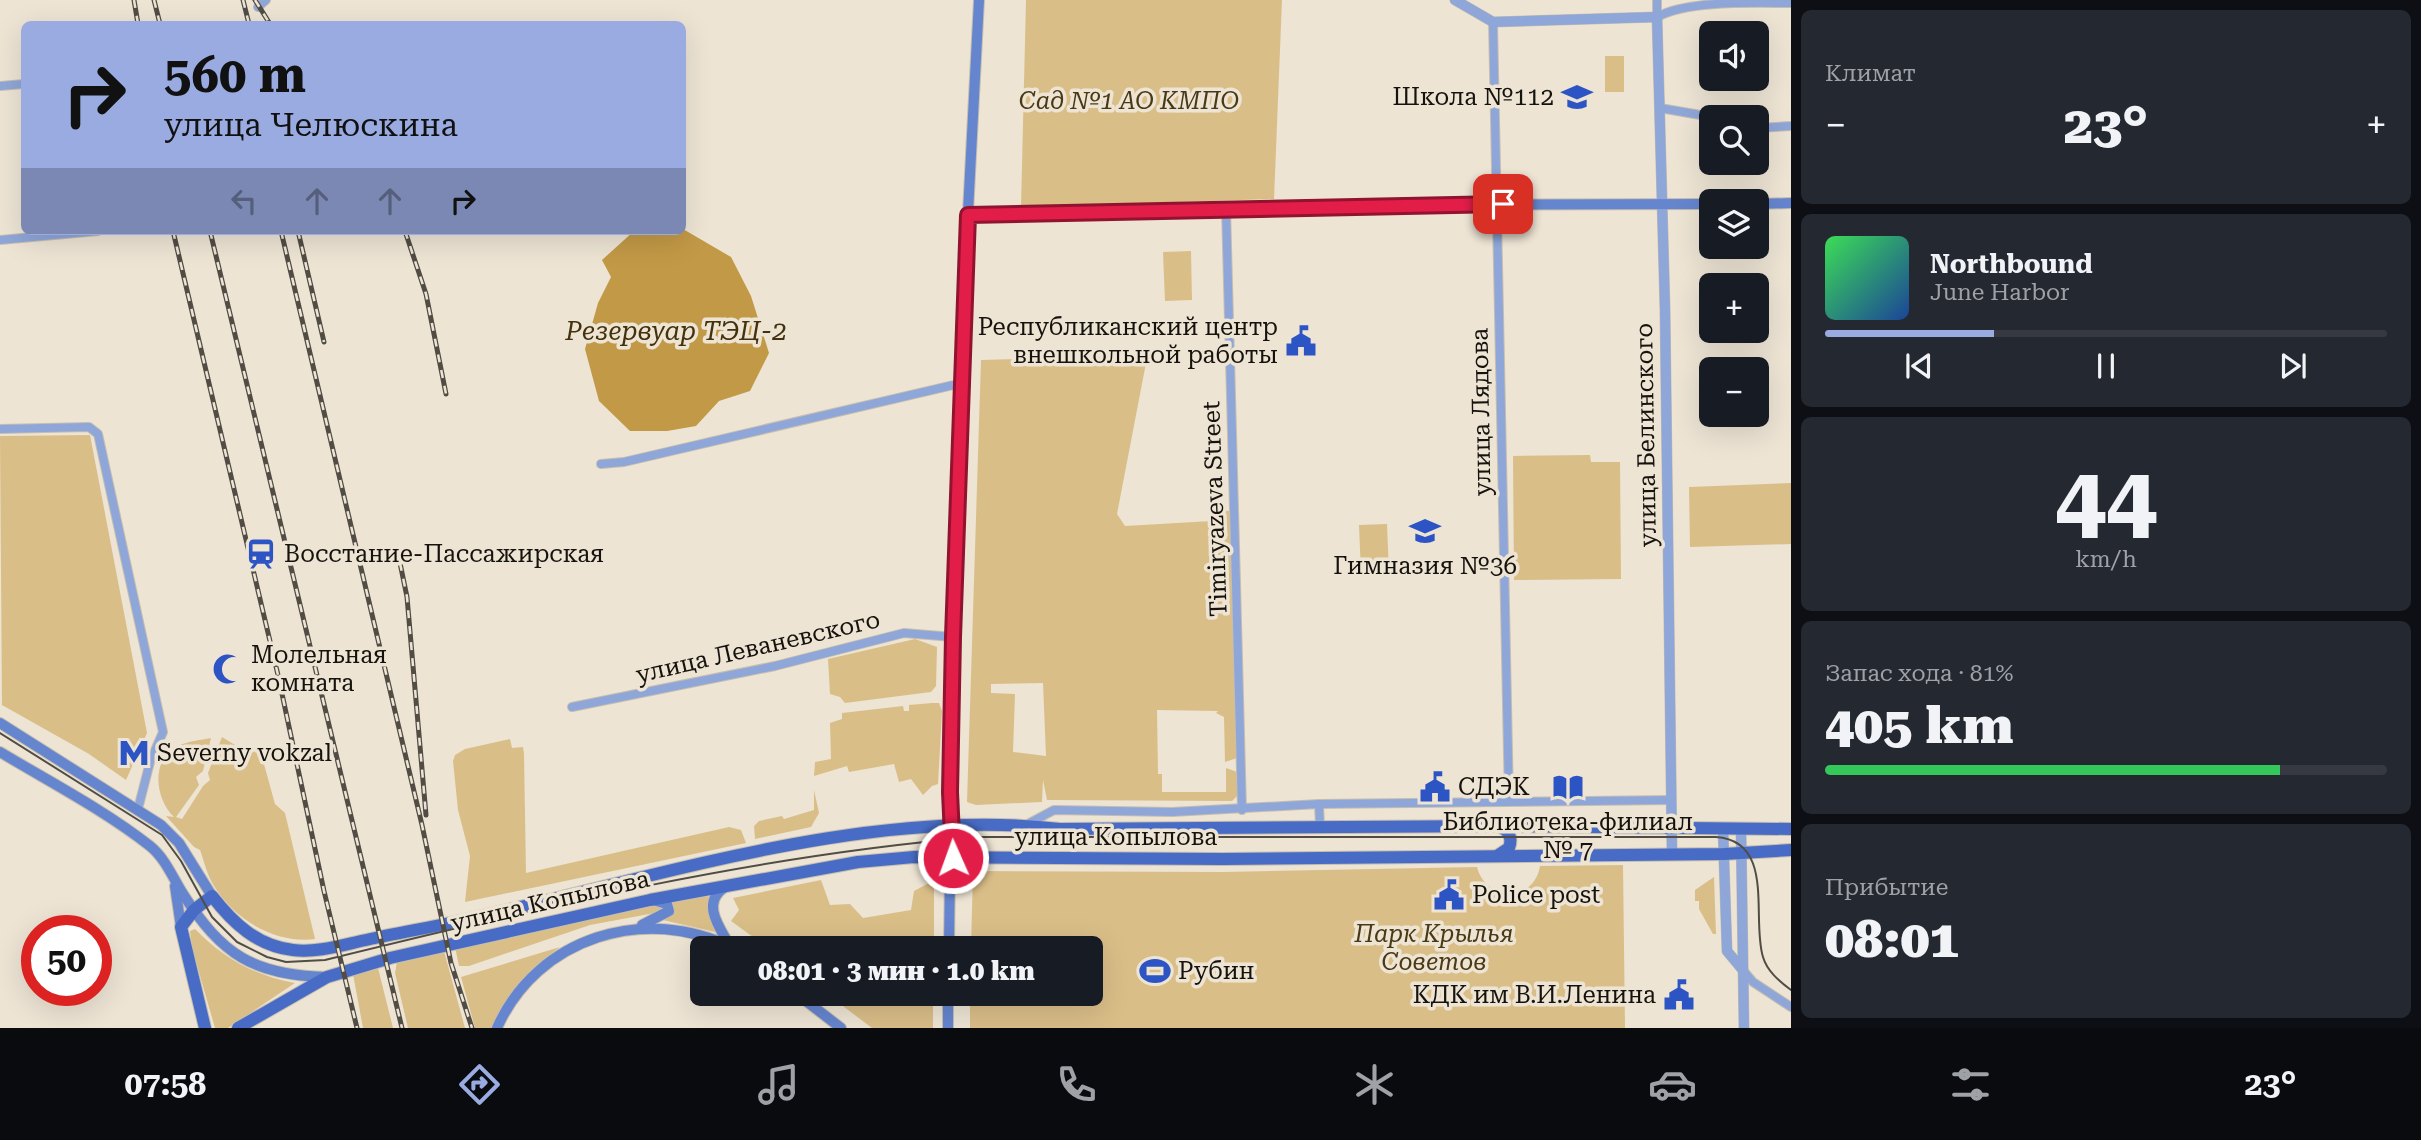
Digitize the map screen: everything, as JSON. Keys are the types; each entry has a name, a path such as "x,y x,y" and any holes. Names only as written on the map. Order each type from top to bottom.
{"main road":[{"path":"950,936 953,858 953,637 968,215 979,0"},
{"path":"1769,204 1791,203"},
{"path":"968,215 1496,204 1699,204"},
{"path":"0,723 138,809 179,843 212,896 194,910 181,927"},
{"path":"0,752 152,848 213,937 271,971 327,977"},
{"name":"улица Копылова","path":"212,896 243,930 271,946 295,950 341,945 472,919 828,838 951,825 1026,825 1060,829 1496,826 1791,829"},
{"path":"1496,826 1505,830 1510,838 1506,852 1497,856"},
{"name":"улица Копылова","path":"238,1028 291,995 327,977 390,958 731,883 862,862 914,857 1497,856 1724,854 1791,850"},
{"path":"174,880 181,927 205,1028"},
{"path":"725,936 715,920 712,904 717,892 731,883"},
{"path":"497,1028 512,1001 547,963 590,939 629,930 668,913 667,904 650,900"},
{"path":"629,930 672,929 704,936"},
{"path":"813,1006 841,1028"},
{"path":"948,1006 948,1028"}],"street":[{"path":"258,7 266,0"},
{"path":"1455,0 1493,22 1657,17 1668,9 1730,1 1791,4"},
{"name":"улица Белинского","path":"1657,0 1663,205 1672,853"},
{"name":"улица Лядова","path":"1493,22 1510,801"},
{"path":"0,86 21,84"},
{"path":"1660,108 1699,115"},
{"path":"1769,127 1791,126"},
{"name":"Timiryazeva Street","path":"1226,208 1242,810"},
{"path":"0,240 54,235"},
{"path":"601,464 624,462 962,383"},
{"path":"0,429 89,427 98,433 163,732 150,762 138,809"},
{"name":"улица Леваневского","path":"572,707 762,668 904,633 953,637"},
{"name":"улица Копылова","path":"1026,825 1054,810 1242,810 1319,804 1671,800"},
{"path":"1319,804 1320,827"},
{"path":"1723,829 1727,951 1753,982 1791,1007"},
{"path":"1741,829 1744,1028"}],"green space":[{"name":"Сад №1 АО КМПО","path":"1026,0 1282,0 1274,199 1021,207"},
{"path":"1605,56 1624,56 1624,92 1605,92"},
{"path":"1191,251 1192,300 1165,301 1163,252"},
{"path":"1132,356 1146,363 1117,514 1125,526 1212,521 1212,509 1229,511 1230,516 1237,758 1225,762 1224,717 1216,713 1218,711 1157,710 1158,774 1162,774 1162,792 1226,792 1226,768 1237,772 1238,795 1232,801 1047,800 1043,780 1042,802 976,805 967,802 981,360","holes":["1043,683 1046,756 1013,752 1015,694 991,693 991,684"]},
{"path":"90,435 147,733 126,780 89,754 2,705 0,436"},
{"path":"1590,455 1591,462 1620,462 1621,579 1514,580 1513,456"},
{"path":"1791,483 1791,544 1690,547 1689,487"},
{"path":"1387,524 1389,573 1361,574 1359,525"},
{"path":"915,639 937,647 936,686 931,692 845,703 840,697 830,694 828,659"},
{"path":"939,703 942,711 938,784 923,795 911,779 899,782 894,764 849,772 847,766 814,776 815,762 831,759 830,723 842,719 842,713 903,706 904,711 909,711 909,705"},
{"path":"222,737 240,748 259,746 275,804 285,813 315,939 285,938 245,919 214,886 200,850 194,847 166,816 174,817 163,800 158,780 163,760 178,746 211,738 203,771 196,777 199,785 176,817 182,819 203,786 210,780 208,773"},
{"path":"510,739 512,748 523,747 524,754 526,873 729,827 741,830 746,843 465,902 470,856 458,810 453,761 455,755 465,749"},
{"path":"814,790 819,813 811,827 755,839 754,826 759,821 782,816 784,819 814,810"},
{"name":"Парк Крылья Советов","path":"1623,865 1625,1028 970,1028 970,1006 1103,1006 1103,936 971,936 973,873 977,871 1223,872 1477,867 1482,879 1490,887 1510,894 1529,887 1540,866"},
{"path":"1714,877 1716,934 1713,934 1699,909 1699,901 1695,901 1695,890"},
{"path":"821,880 830,905 850,904 863,918 911,910 914,891 931,882 934,887 934,936 752,936 731,921 739,910 733,898"},
{"path":"712,896 720,933 658,919 673,910 672,900"},
{"path":"649,904 665,906 660,912 590,925 469,966 459,966 455,947"},
{"path":"195,929 228,957 266,976 295,983 228,1028 215,1028 192,948 190,931"},
{"path":"560,947 520,983 491,1028 475,1028 461,977"},
{"path":"444,951 465,1028 408,1028 395,973 397,962"},
{"path":"378,968 393,1028 363,1028 353,974"},
{"path":"843,1006 933,1006 933,1028 872,1028"}],"water":[{"name":"Резервуар ТЭЦ-2","path":"686,231 731,257 751,296 769,353 750,391 719,401 696,426 667,431 630,431 599,401 585,349 598,303 611,277 602,260 630,235 686,235"}],"tram line":[{"path":"0,733 162,835 181,861 212,917 237,942 267,957 286,962 325,960 649,885 731,870 895,845 978,837 1716,837 1735,842 1747,852 1758,884 1763,957 1770,971 1791,990"}],"railway":[{"path":"134,0 138,21"},
{"path":"154,0 159,21"},
{"path":"243,0 248,21"},
{"path":"255,0 268,21"},
{"path":"174,235 278,675 324,891 357,1028"},
{"path":"211,235 402,1028"},
{"path":"282,235 422,825 451,963 472,1028"},
{"path":"299,235 324,342"},
{"path":"406,235 426,294 446,394"},
{"path":"400,563 407,597 426,815"}],"place":[{"name":"Школа №112","path":"1577,97"},
{"name":"Республиканский центр внешкольной работы","path":"1301,341"},
{"name":"Гимназия №36","path":"1425,531"},
{"name":"Восстание-Пассажирская","path":"261,554"},
{"name":"Молельная комната","path":"228,669"},
{"name":"Severny vokzal","path":"134,753"},
{"name":"СДЭК","path":"1435,787"},
{"name":"Библиотека-филиал № 7","path":"1568,787"},
{"name":"Police post","path":"1449,895"},
{"name":"Рубин","path":"1155,971"},
{"name":"КДК им В.И.Ленина","path":"1679,995"}],"route":[{"path":"953,858 950,792 953,637 968,215 1331,205 1503,204"}]}
